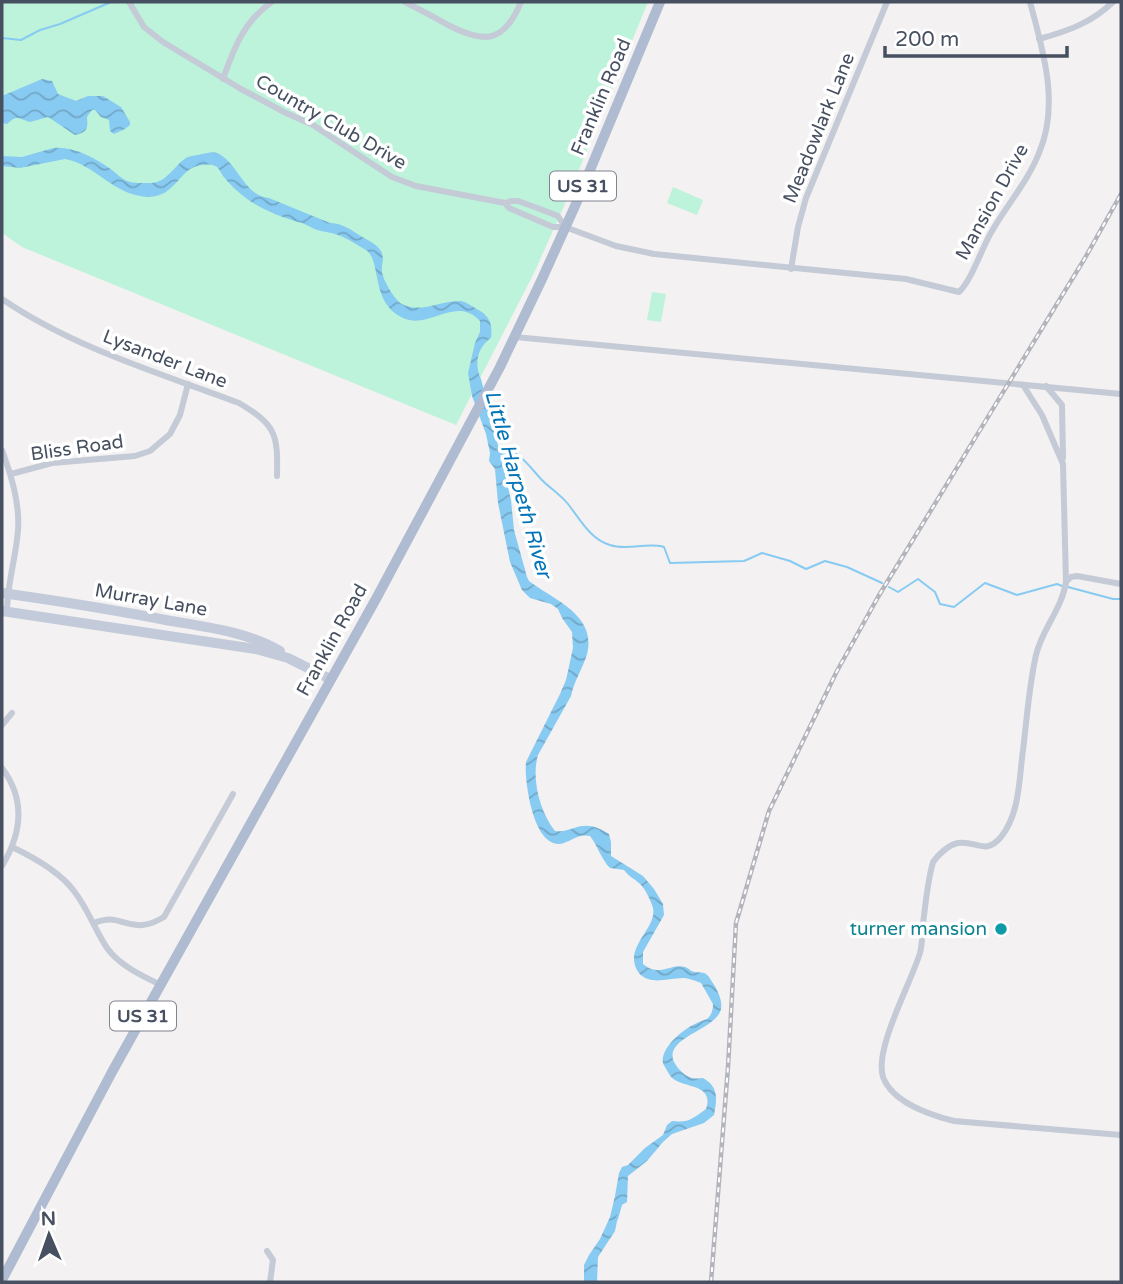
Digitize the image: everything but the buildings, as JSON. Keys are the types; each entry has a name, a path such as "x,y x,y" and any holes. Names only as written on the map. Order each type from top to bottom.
{"main road":[{"name":"Franklin Road","path":"2,1280 112,1072 377,597 500,367 565,227 660,2"},
{"name":"Murray Lane","path":"4,593 97,607 233,633 278,649 288,658"},
{"name":"Murray Lane","path":"5,612 256,649 288,658 330,679"}],"street":[{"name":"Country Club Drive","path":"129,2 149,32 163,42 223,79 313,125 399,180 429,189 505,203 518,201 558,216 565,227"},
{"path":"223,79 244,29 272,2"},
{"path":"405,2 466,33 482,37 502,32 513,19 521,2"},
{"name":"Meadowlark Lane","path":"791,269 797,227 806,198 887,2"},
{"name":"Mansion Drive","path":"959,292 990,234 1028,174 1041,147 1048,123 1047,74 1030,2"},
{"path":"1039,39 1078,27 1113,2"},
{"name":"Country Club Drive","path":"505,203 509,208 553,228 565,227 616,246 654,254 912,280 959,292"},
{"name":"Lysander Lane","path":"2,299 46,327 94,349 239,403 261,416 272,430 277,455 277,476"},
{"path":"514,337 1121,394"},
{"name":"Bliss Road","path":"11,474 52,463 135,456 150,452 170,434 180,415 188,384"},
{"path":"1023,385 1042,415 1063,464"},
{"path":"1046,386 1062,405 1066,582 1064,595 1036,652 1017,802 1010,824 992,845 986,848 953,844 933,862 925,903 921,950 884,1044 882,1070 884,1080 898,1096 918,1109 942,1118 1121,1135"},
{"path":"2,450 11,474 18,529 4,593 5,612"},
{"path":"1066,582 1077,576 1121,584"},
{"path":"2,725 12,713"},
{"path":"2,768 10,779 16,797 19,827 2,866"},
{"path":"94,923 106,918 146,925 164,918 233,794"},
{"path":"12,847 39,860 73,888 113,955 131,969 161,985"},
{"path":"267,1251 274,1260 270,1282"}],"green space":[{"path":"2,2 648,2 534,273 456,425 22,247 2,233"},
{"path":"673,187 703,200 697,215 667,203"},
{"path":"652,292 666,294 661,322 647,320"}],"water":[{"path":"42,79 52,81 58,94 76,101 88,96 103,96 121,107 130,125 114,134 110,131 109,120 101,117 95,110 87,117 85,131 75,135 48,117 30,122 16,118 7,124 2,123 2,96"},
{"path":"53,148 84,154 125,180 138,183 158,182 188,157 217,153 224,157 260,196 338,224 377,246 382,254 385,280 393,295 402,304 416,308 461,301 480,311 489,320 491,338 480,351 478,368 527,577 580,619 588,640 587,654 571,696 538,755 536,785 541,805 555,831 588,826 609,834 611,856 643,876 654,889 663,904 664,915 643,952 643,964 655,970 680,966 704,973 714,985 721,1003 720,1012 714,1019 685,1038 673,1053 674,1062 683,1073 693,1078 703,1078 712,1085 716,1099 714,1115 704,1123 672,1134 647,1161 628,1176 627,1202 620,1206 615,1231 598,1257 597,1282 584,1282 584,1265 610,1217 622,1167 628,1165 663,1135 672,1121 690,1120 706,1109 706,1095 703,1091 673,1079 663,1060 668,1046 677,1037 709,1017 713,1004 701,983 685,978 653,980 639,973 634,960 635,952 653,915 652,905 644,888 624,870 610,868 590,836 581,836 559,844 550,842 543,834 532,810 526,762 566,680 573,648 572,632 558,609 530,598 522,590 510,562 498,503 495,469 489,461 486,434 472,396 468,373 480,332 480,321 461,311 422,320 401,317 391,310 385,301 374,263 366,250 341,236 317,230 261,208 236,190 214,165 194,167 169,190 152,197 120,189 84,166 65,159 20,168 2,166 2,156 22,157"}],"waterway":[{"path":"2,38 21,40 111,2"},
{"path":"499,454 517,454 565,500 591,533 610,545 664,547 670,563 744,561 762,553 806,569 825,561 847,567 882,583"},
{"path":"889,587 898,592 918,579 935,592 940,604 954,607 985,583 1017,595 1057,584 1062,586"},
{"path":"1068,587 1121,599"},
{"name":"Little Harpeth River","path":"617,1219 621,1205"}],"railway":[{"path":"711,1282 736,923 769,811 837,671 878,597 1085,258 1121,194"}],"place":[{"name":"turner mansion","path":"1001,929"}]}
